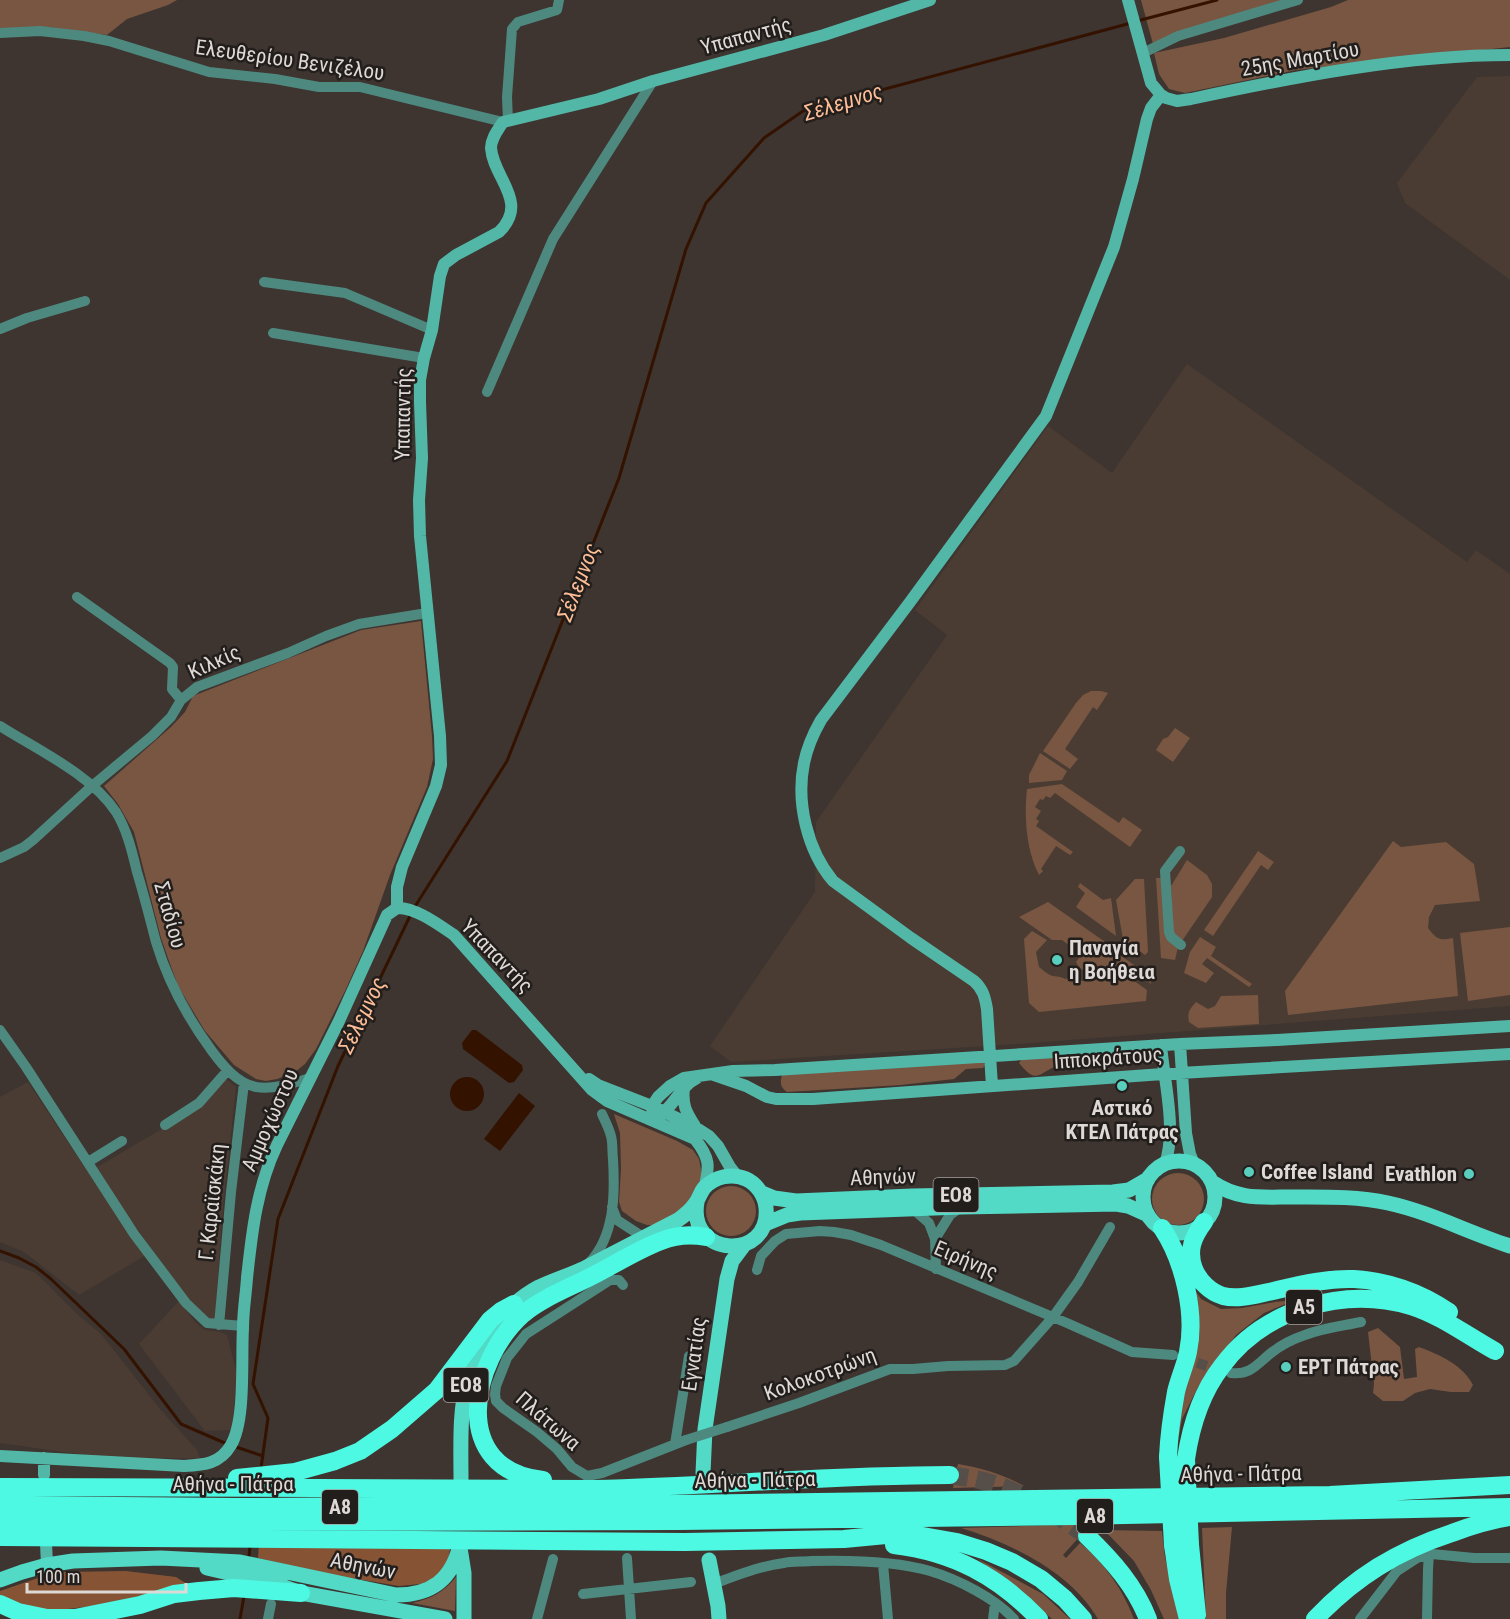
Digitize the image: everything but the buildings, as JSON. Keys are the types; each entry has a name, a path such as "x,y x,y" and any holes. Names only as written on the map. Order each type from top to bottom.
{"highway":[{"path":"1209,1216 1193,1241 1190,1249 1191,1256 1201,1281 1222,1296 1238,1297 1328,1281 1353,1279 1389,1284 1416,1293 1445,1309 1496,1351"},
{"path":"1162,1228 1180,1268 1191,1324 1188,1353 1177,1390 1169,1432 1177,1458"},
{"path":"595,1489 523,1477 504,1467 491,1455 479,1428 478,1414 482,1384 493,1354 524,1314 544,1301 661,1241 685,1235 706,1237"},
{"name":"Α5","path":"1197,1619 1182,1545 1177,1458 1190,1435 1195,1416 1220,1367 1263,1327 1303,1307 1319,1303 1345,1299 1390,1302 1412,1307 1436,1317 1496,1351 1510,1362"},
{"path":"158,1488 295,1472 336,1461 360,1450 392,1429 437,1390 490,1320 514,1304"},
{"path":"0,1487 595,1489 876,1476 950,1475"},
{"name":"Αθήνα - Πάτρα","path":"0,1505 453,1506 1330,1495 1510,1485"},
{"name":"Αθήνα - Πάτρα","path":"0,1521 679,1521 1510,1507"},
{"path":"1316,1619 1342,1593 1368,1572 1401,1553 1472,1526 1510,1517"},
{"path":"0,1537 685,1542 844,1539 886,1535 923,1536 957,1542 1012,1562 1041,1579 1065,1599 1083,1619"},
{"path":"1088,1536 1128,1581 1148,1619"},
{"path":"844,1539 917,1548 952,1558 991,1577 1024,1603 1039,1619"},
{"path":"1182,1545 1178,1579 1188,1619"},
{"path":"0,1604 18,1612 47,1618 75,1618 140,1605 174,1594 199,1591 234,1588 301,1593"}],"main road":[{"path":"1165,1164 1179,1161 1194,1164 1201,1168 1212,1182 1236,1194 1254,1197 1333,1197 1385,1202 1510,1246"},
{"name":"Αθηνών","path":"737,1176 747,1179 762,1193 774,1198 796,1201 1113,1192 1129,1190 1148,1179 1165,1164"},
{"name":"ΕΟ8","path":"461,1479 462,1414 468,1378 485,1341 499,1320 514,1304 537,1288 582,1269 678,1220 691,1209 710,1182 728,1176 737,1176"},
{"path":"1148,1179 1143,1197 1148,1215"},
{"path":"1209,1216 1215,1195 1212,1182"},
{"path":"762,1193 767,1213 765,1224"},
{"path":"700,1195 696,1209 698,1224 706,1237 717,1244 730,1247 744,1245"},
{"path":"1162,1228 1171,1232 1189,1231 1197,1228 1229,1202 1254,1197"},
{"name":"Αθηνών","path":"744,1245 756,1236 765,1224 787,1215 912,1208 1116,1204 1128,1206 1148,1215 1162,1228"},
{"name":"Εγνατίας","path":"703,1473 705,1429 727,1279 732,1261 744,1245"},
{"name":"Αθηνών","path":"0,1580 47,1565 73,1561 160,1558 240,1562 396,1595 409,1595 422,1593 443,1579 457,1558 460,1545 464,1573 464,1619"},
{"name":"Αθηνών","path":"160,1558 276,1584 301,1593 445,1619"},
{"path":"709,1560 719,1619"},
{"path":"710,1619 713,1584"}],"street":[{"path":"506,121 512,29 518,22 557,10 559,0"},
{"name":"Υπαπαντής","path":"573,1069 454,935 435,923 401,908 397,887 402,867 436,786 441,765 419,520 422,458 420,380 444,264 498,232 508,219 511,209 510,199 491,147 494,135 506,121 599,99 653,81 824,35 930,0"},
{"path":"992,1086 986,999 982,988 833,882 818,856 804,817 801,780 811,738 820,720 910,602 1046,416 1114,247 1147,119 1151,108 1161,95 1151,83 1128,0"},
{"path":"1143,53 1178,36 1298,0"},
{"name":"Ελευθερίου Βενιζέλου","path":"0,33 39,31 84,36 109,41 210,72 275,79 319,87 360,87 506,121"},
{"name":"25ης Μαρτίου","path":"1161,95 1177,101 1276,81 1369,67 1433,59 1510,55"},
{"path":"487,392 553,239 653,81"},
{"path":"264,282 345,293 432,330"},
{"path":"0,329 27,318 85,301"},
{"path":"273,333 423,358"},
{"path":"77,597 170,663 172,689 181,700"},
{"name":"Κιλκίς","path":"0,858 33,840 158,730 171,717 181,700 198,687 359,624 427,613"},
{"name":"Σταδίου","path":"0,726 92,786 116,813 127,836 157,943 174,990 200,1035 228,1070 244,1083"},
{"path":"1180,850 1165,871 1169,932 1171,937 1181,945"},
{"name":"Αμμοχώστου","path":"44,1458 184,1466 204,1465 224,1455 234,1440 241,1398 243,1326 251,1239 261,1189 271,1157 352,993 387,915 401,908"},
{"name":"Ιπποκράτους","path":"652,1106 658,1096 684,1078 733,1071 1510,1026"},
{"path":"0,1030 26,1066 134,1234 186,1303 204,1321 211,1324 243,1326"},
{"path":"1180,1044 1187,1144 1194,1164"},
{"path":"1161,1045 1170,1125 1170,1144 1165,1164"},
{"name":"Ιπποκράτους","path":"713,1074 746,1086 767,1097 813,1099 1182,1072 1510,1054"},
{"path":"573,1069 598,1085 652,1106 709,1136 737,1176"},
{"path":"573,1069 592,1090 607,1101 695,1139 705,1151 708,1166 700,1195"},
{"path":"165,1125 199,1103 228,1070"},
{"path":"653,1120 665,1112 691,1080 699,1076"},
{"path":"244,1083 269,1088 310,1078"},
{"name":"Γ. Καραϊσκάκη","path":"219,1325 244,1083"},
{"path":"684,1088 683,1100 695,1127"},
{"path":"652,1106 653,1120"},
{"path":"582,1269 597,1254 610,1222 612,1137 602,1114"},
{"path":"88,1162 122,1141"},
{"path":"612,1206 617,1220 643,1237"},
{"path":"935,1239 950,1215 961,1207"},
{"path":"912,1208 929,1223 935,1239 936,1269"},
{"name":"Κολοκοτρώνη","path":"686,1440 799,1403 890,1369 1005,1365 1014,1361 1053,1317 1078,1282 1110,1227"},
{"name":"Ειρήνης","path":"757,1270 761,1257 780,1236 820,1230 834,1232 858,1237 1132,1352 1173,1355"},
{"name":"Πλάτωνα","path":"623,1285 619,1280 610,1280 526,1334 507,1358 496,1386 496,1401 557,1449 576,1471 587,1476 596,1475 686,1440"},
{"path":"1231,1373 1241,1374 1250,1371 1285,1343 1305,1335 1326,1328 1361,1322"},
{"path":"675,1444 688,1356"},
{"path":"0,1456 44,1458 44,1474"},
{"path":"46,1543 47,1565"},
{"path":"1360,1619 1397,1571 1407,1563 1430,1554 1510,1558"},
{"path":"1427,1619 1430,1554"},
{"path":"627,1558 631,1619"},
{"path":"537,1619 553,1559"},
{"path":"713,1584 745,1572 784,1563 835,1561 883,1564 930,1571 955,1581 995,1603 1014,1619"},
{"path":"883,1564 888,1619"},
{"path":"584,1594 691,1582"},
{"path":"993,1619 995,1603"},
{"path":"268,1619 271,1604"}],"shaded area":[{"path":"0,0 177,0 127,19 107,35 48,27 0,30"},
{"path":"1141,0 1285,0 1153,44"},
{"path":"1348,0 1510,0 1510,47 1296,70 1185,93 1169,89 1159,74 1154,53 1224,38"},
{"path":"1510,76 1510,280 1405,203 1397,183 1477,77"},
{"path":"1187,364 1467,562 1476,550 1510,574 1510,1006 1018,1044 731,1062 710,1046 815,892 816,822 947,635 915,610 1048,426 1112,473"},
{"path":"421,621 433,759 427,787 390,875 363,951 316,1049 305,1064 295,1072 266,1081 256,1079 234,1065 205,1031 178,986 161,938 134,832 118,804 104,786 172,726 185,712 193,696 361,630"},
{"path":"1091,691 1108,693 1097,710 1093,707 1065,749 1078,759 1070,769 1043,751 1076,703 1083,695"},
{"path":"1175,728 1190,738 1173,762 1156,750 1163,739 1168,737"},
{"path":"1040,753 1067,771 1062,780 1029,783 1029,775"},
{"path":"1062,784 1119,823 1123,817 1142,830 1130,847 1055,793 1050,798 1046,796 1043,800 1040,799 1035,807 1041,811 1036,819 1039,821 1036,826 1073,852 1070,855 1056,846 1039,875 1031,855 1027,833 1027,789"},
{"path":"1393,841 1401,847 1446,842 1474,864 1480,901 1435,905 1429,917 1428,928 1436,937 1453,938 1458,996 1288,1015 1285,991"},
{"path":"1258,851 1274,862 1268,870 1261,865 1213,936 1204,930"},
{"path":"1187,860 1207,875 1212,884 1212,897 1182,941 1173,933 1171,886"},
{"path":"1156,878 1161,878 1178,947 1175,960 1161,958"},
{"path":"1135,879 1144,879 1148,952 1145,955 1123,939 1116,900"},
{"path":"1080,883 1103,900 1111,898 1116,936 1076,907 1085,893 1078,887"},
{"path":"1048,902 1108,944 1108,947 1074,949 1062,940 1052,940 1019,917"},
{"path":"1510,927 1510,995 1468,1001 1460,933"},
{"path":"1032,931 1047,940 1036,952 1039,967 1047,974 1065,979 1074,976 1082,981 1127,976 1147,990 1146,1001 1039,1012 1029,1003 1024,939"},
{"path":"1200,937 1216,947 1211,956 1252,984 1249,987 1207,958 1202,964 1214,973 1206,983 1184,973 1190,952"},
{"path":"1114,951 1150,976 1151,984 1135,973 1127,971 1086,972 1076,962 1083,952"},
{"path":"1258,995 1259,1024 1198,1028 1189,1022 1189,1011 1196,1002 1208,1009 1215,1006 1221,996"},
{"path":"472,1030 476,1030 522,1065 523,1070 514,1082 509,1083 463,1049 462,1043"},
{"path":"1156,1052 1157,1060 1153,1063 1147,1063 1147,1059 1058,1066 1035,1076 1019,1063 1022,1059"},
{"path":"983,1062 985,1065 983,1068 966,1069 954,1079 901,1085 787,1092 781,1083 782,1075"},
{"path":"467,1077 479,1082 484,1094 479,1106 467,1111 455,1106 450,1094 455,1082"},
{"path":"226,1079 236,1087 222,1217 215,1320 209,1319 184,1294 94,1169 204,1104"},
{"path":"28,1082 146,1255 79,1295 24,1252 0,1242 0,1097"},
{"path":"519,1093 535,1106 500,1151 484,1139"},
{"path":"614,1114 693,1150 699,1159 702,1174 699,1186 681,1214 654,1225 647,1225 636,1221 622,1211 619,1202 620,1133"},
{"path":"1178,1173 1188,1175 1196,1181 1202,1189 1204,1199 1202,1209 1196,1217 1188,1223 1178,1225 1168,1223 1160,1217 1154,1209 1152,1199 1154,1189 1160,1181 1168,1175"},
{"path":"731,1186 745,1190 752,1197 756,1211 752,1225 745,1232 731,1236 717,1232 710,1225 706,1211 710,1197 717,1190"},
{"path":"0,1260 36,1273 78,1315 101,1334 160,1409 197,1450 200,1458 107,1458 0,1443"},
{"path":"1193,1287 1201,1299 1221,1309 1295,1300 1264,1313 1236,1335 1198,1387 1182,1419 1179,1435 1176,1434 1180,1405 1197,1346 1199,1318"},
{"path":"179,1301 196,1323 205,1330 227,1335 237,1374 232,1430 205,1431 139,1344"},
{"path":"1378,1328 1400,1347 1404,1379 1417,1377 1415,1349 1419,1347 1457,1366 1473,1385 1469,1392 1430,1389 1415,1393 1403,1401 1383,1401 1373,1393 1368,1332"},
{"path":"958,1464 992,1472 1024,1486 953,1488"},
{"path":"1091,1524 1063,1555 1066,1558 1080,1543 1089,1551 1112,1578 1134,1619 1098,1619 1072,1587 1038,1562 1000,1542 961,1528"},
{"path":"1232,1527 1226,1619 1206,1619 1202,1528"},
{"path":"1104,1530 1162,1531 1165,1557 1179,1619 1164,1619 1134,1561"},
{"path":"259,1543 450,1549 448,1561 442,1571 431,1581 399,1586 315,1572 258,1558"},
{"path":"976,1558 1043,1594 1070,1619 1052,1619 1023,1592"},
{"path":"126,1571 176,1577 190,1586 109,1604 51,1611 0,1600 0,1591 41,1577 65,1572"},
{"path":"456,1577 455,1611 412,1603 437,1594"}],"waterway":[{"name":"Σέλεμνος","path":"1137,21 1217,0"},
{"name":"Σέλεμνος","path":"414,908 507,761 619,478 686,249 706,203 764,138 803,111 1131,23"},
{"name":"Σέλεμνος","path":"261,1468 268,1418 253,1384 278,1219 338,1066 411,914"},
{"path":"0,1251 36,1267 51,1279 124,1349 181,1424 227,1444"},
{"path":"233,1446 263,1456"},
{"name":"Σέλεμνος","path":"249,1557 250,1545"},
{"name":"Σέλεμνος","path":"240,1619 244,1596"}],"tunnel":[{"path":"1183,1358 1222,1371"},
{"path":"950,1475 979,1480 1024,1496 1051,1511 1087,1536"}],"place":[{"name":"Παναγία η Βοήθεια","path":"1057,960"},
{"name":"Αστικό ΚΤΕΛ Πάτρας","path":"1122,1086"},
{"name":"Coffee Island","path":"1249,1172"},
{"name":"Evathlon","path":"1469,1174"},
{"name":"ΕΡΤ Πάτρας","path":"1286,1367"}]}
